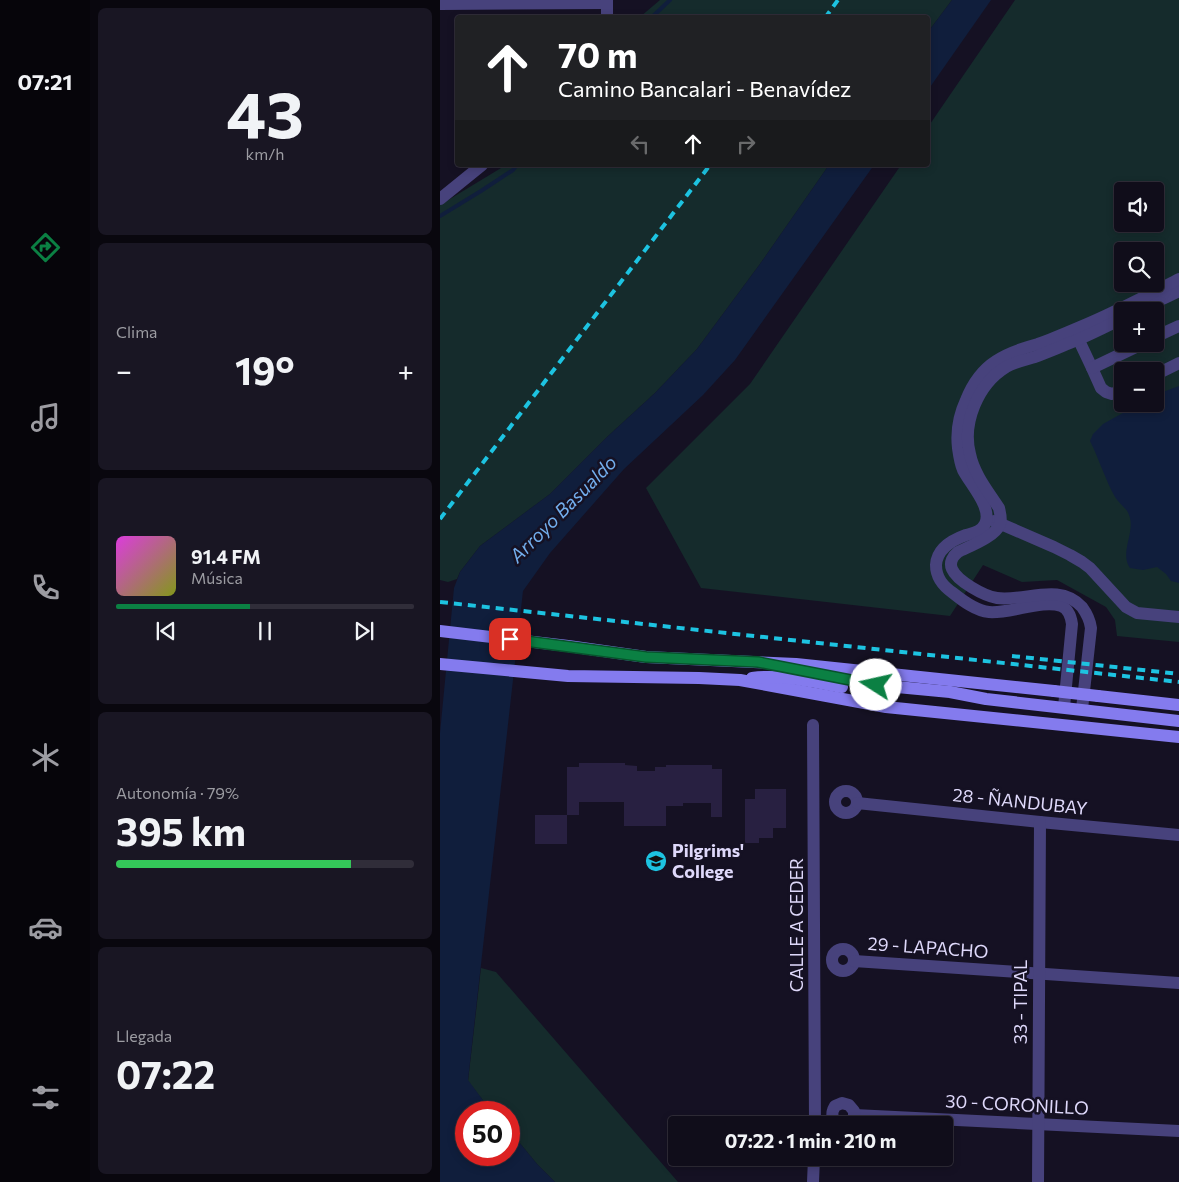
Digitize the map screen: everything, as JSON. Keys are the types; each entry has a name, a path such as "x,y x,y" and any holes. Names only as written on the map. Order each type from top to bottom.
{"main road":[{"path":"440,630 646,657 758,662 857,670 1179,705"},
{"path":"758,662 876,685 950,692 1179,721"},
{"path":"440,664 568,676 740,680 886,707 1179,737"},
{"path":"740,680 772,676 908,697 986,698"}],"street":[{"path":"440,4 607,1 607,15"},
{"path":"440,199 480,167"},
{"path":"1082,709 1091,628 1085,611 1073,600 1059,595 1046,594 1005,599 995,598 963,581 952,569 951,563 958,552 989,536 996,530 1000,522 999,508 975,469 970,455 968,432 970,419 980,394 986,385 1004,368 1036,356 1179,279"},
{"path":"1156,302 1179,291"},
{"path":"1064,707 1072,624 1068,611 1060,606 1044,605 1004,612 983,611 970,605 945,587 938,577 936,562 944,547 979,531 987,518 985,507 963,470 957,438 962,408 983,372 1000,359 1017,351 1063,335 1076,335 1114,321"},
{"path":"1164,334 1179,326"},
{"path":"1076,335 1101,388 1106,392 1114,393"},
{"path":"1092,368 1125,352"},
{"path":"1164,370 1179,363"},
{"path":"987,518 1000,522 1070,554 1090,568 1131,611 1179,617"},
{"path":"970,605 979,591"},
{"name":"CALLE A CEDER","path":"813,726 815,1116"},
{"name":"28 - ÑANDUBAY","path":"857,803 1179,835"},
{"name":"33 - TIPAL","path":"1038,1182 1040,822"},
{"name":"29 - LAPACHO","path":"854,961 1179,983"},
{"path":"832,1116 835,1106 842,1103 852,1107 854,1115"},
{"name":"30 - CORONILLO","path":"854,1115 1179,1131"},
{"path":"813,1182 814,1166"}],"green space":[{"path":"660,0 952,0 930,29 930,15 642,15"},
{"path":"1015,0 1179,0 1179,642 1117,636 1115,620 1106,607 1057,580 1022,582 983,565 950,616 701,588 646,488 750,384 900,167 930,167 930,124"},
{"path":"503,167 828,167 760,264 697,349 655,393 607,437 550,494 480,546 460,572 457,579 448,582 440,580 440,205"},
{"path":"481,968 496,972 678,1182 555,1182 520,1143 520,1101 483,1101 468,1081"}],"water":[{"path":"952,0 991,0 930,87 930,29"},
{"name":"Arroyo Basualdo","path":"828,167 873,167 735,360 703,395 624,469 550,553 523,591 468,1080 484,1101 455,1101 455,1166 520,1166 520,1143 555,1182 440,1182 440,733 454,588 460,572 480,546 550,494 607,437 655,393 697,349 760,264"},
{"path":"1179,386 1179,583 1171,581 1157,567 1143,570 1130,568 1126,555 1131,528 1129,515 1115,497 1090,441 1093,434 1103,424 1125,412 1164,412 1164,392"}],"building":[{"path":"579,763 625,763 625,765 637,766 637,771 655,771 655,767 666,767 666,765 712,765 712,769 722,769 722,817 711,817 711,803 683,803 683,806 666,806 666,826 624,826 624,802 579,802 579,815 567,815 567,767 579,767"},
{"path":"755,789 786,789 786,828 773,828 773,838 759,838 759,843 745,843 745,799 755,799"},
{"path":"535,815 567,815 567,844 535,844"}],"waterway":[{"path":"654,15 670,0"},
{"path":"440,216 515,167"}],"railway":[{"path":"827,15 838,0"},
{"path":"440,519 708,167"},
{"path":"440,602 1179,682"},
{"path":"1012,656 1179,674"}],"place":[{"name":"Pilgrims' College","path":"656,861"}],"route":[{"path":"510,639 646,657 758,662 876,685"}]}
